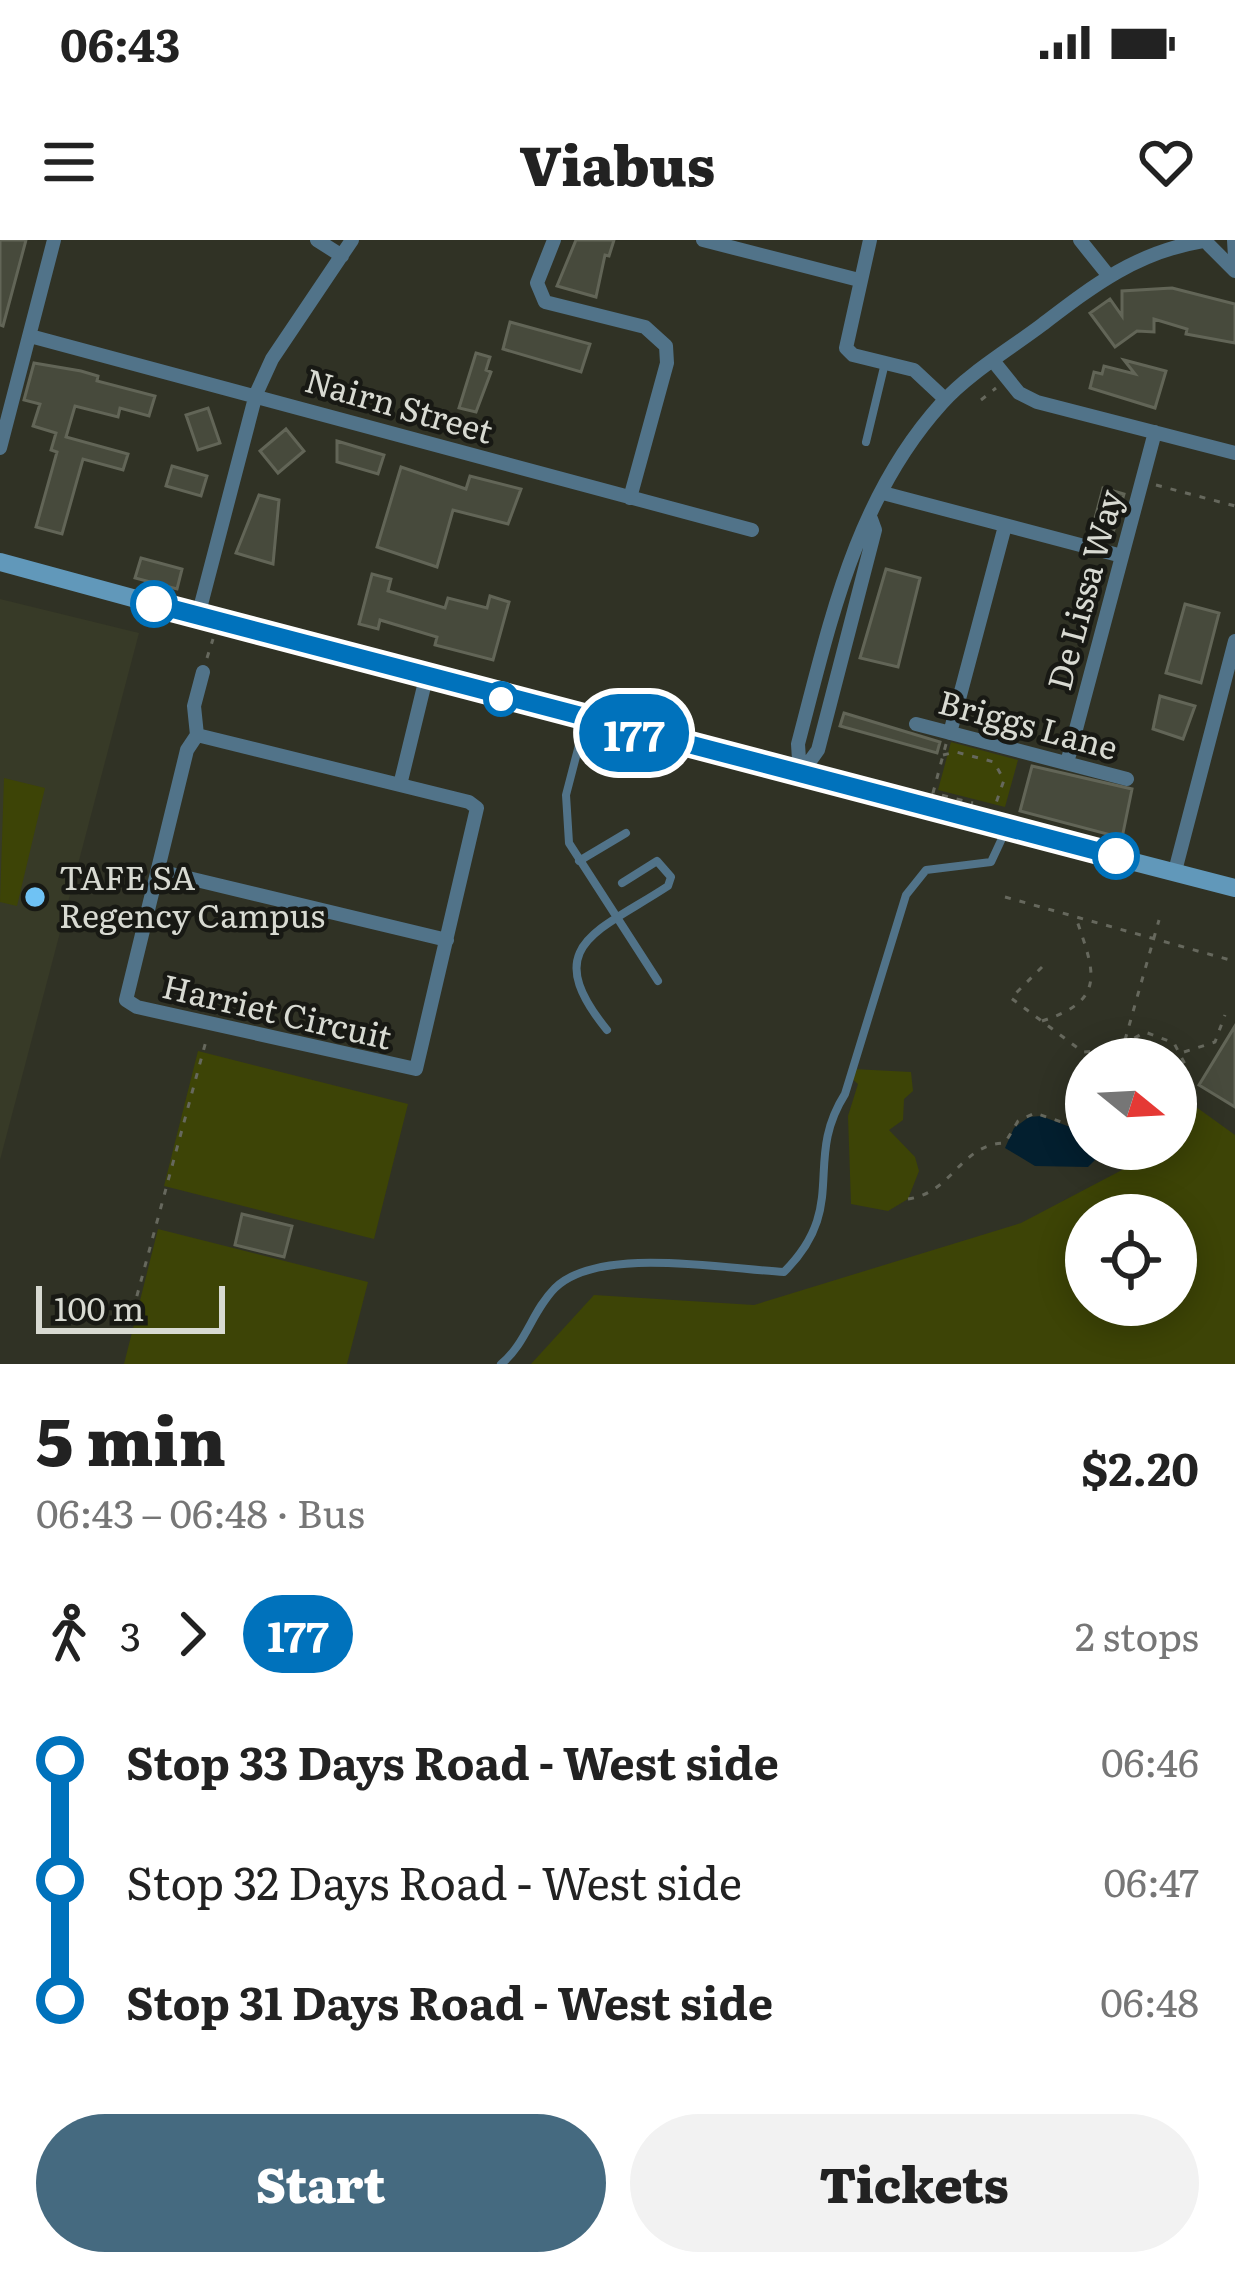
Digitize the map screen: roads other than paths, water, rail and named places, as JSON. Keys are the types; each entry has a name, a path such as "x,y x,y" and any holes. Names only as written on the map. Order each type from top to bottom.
{"street":[{"path":"0,448 54,240"},
{"path":"316,240 342,256"},
{"path":"198,616 256,394 272,359 352,240"},
{"path":"554,240 537,283 545,302 645,327 666,346 667,363 630,498"},
{"path":"703,240 859,280"},
{"path":"870,240 846,348 914,370 945,400"},
{"path":"1080,240 1108,275"},
{"path":"800,775 797,744 844,570 862,526 871,519 907,448 945,400 994,362 1108,275 1176,240"},
{"path":"1159,250 1232,240 1235,257"},
{"path":"1205,242 1235,271"},
{"name":"Nairn Street","path":"30,336 752,530"},
{"path":"994,362 1019,393 1037,402 1235,454"},
{"name":"De Lissa Way","path":"1066,763 1155,432"},
{"path":"883,493 1122,556"},
{"path":"800,775 818,750 875,530 871,519"},
{"path":"948,737 1005,526"},
{"path":"0,562 585,721 1235,888"},
{"path":"1175,871 1230,682 1235,641"},
{"name":"Harriet Circuit","path":"197,735 477,808 416,1069 126,1000 188,750 197,735 194,706 203,672"},
{"path":"400,785 426,678"},
{"path":"807,708 827,715"},
{"name":"Briggs Lane","path":"916,724 948,737 1127,779"},
{"path":"159,871 448,940"}],"lane":[{"path":"866,442 885,363"},
{"path":"585,721 566,795 568,843 658,982"},
{"path":"501,1364 516,1352 556,1286 585,1268 615,1263 784,1272 809,1247 824,1208 822,1148 829,1120 845,1094 906,895 926,870 991,862 998,856 1006,828"},
{"path":"579,861 626,832"},
{"path":"607,1030 577,989 573,972 585,943 668,886 670,877 657,861 622,883"}],"water":[{"path":"1029,1117 1065,1125 1065,1167 1035,1166 1005,1148 1014,1128"}],"place":[{"name":"TAFE SA Regency Campus","path":"35,897"}]}
